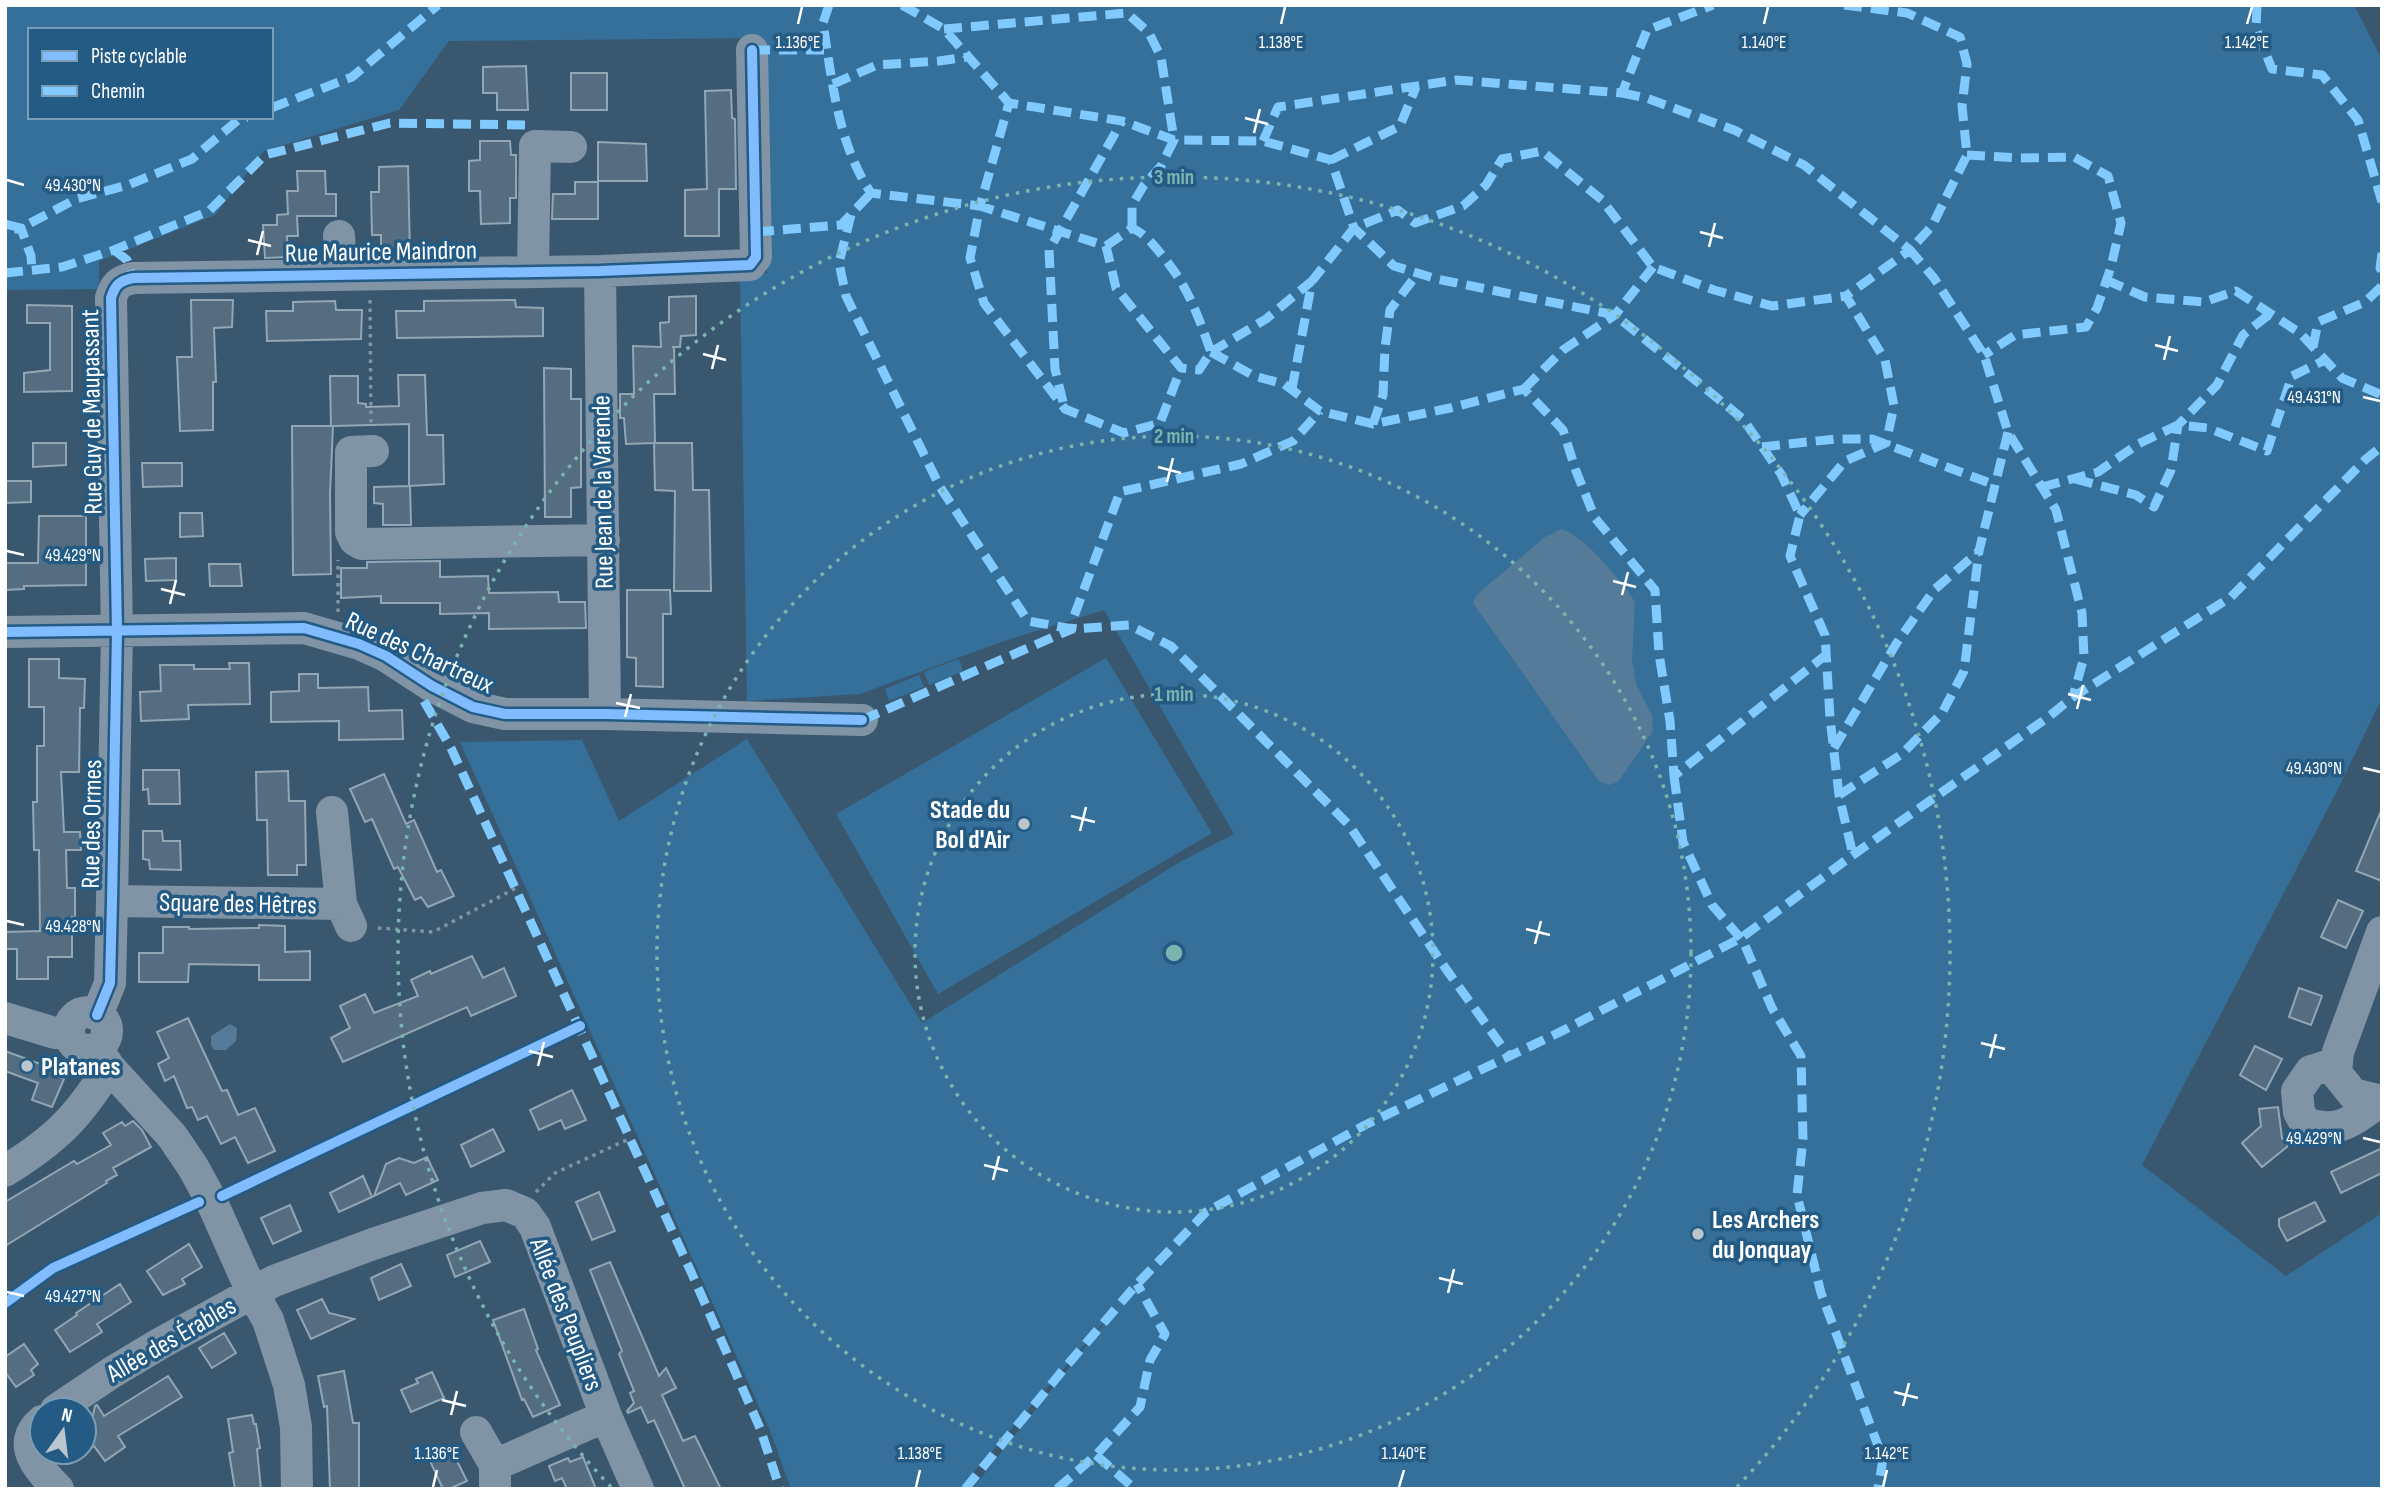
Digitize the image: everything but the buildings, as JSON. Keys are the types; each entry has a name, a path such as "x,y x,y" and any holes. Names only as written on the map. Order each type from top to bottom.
{"street":[{"name":"Rue Maurice Maindron","path":"121,280 600,271 750,265 756,257 752,50"},
{"path":"533,271 535,146 571,147"},
{"path":"339,236 341,274"},
{"name":"Rue Jean de la Varende","path":"600,271 605,714"},
{"name":"Rue Guy de Maupassant","path":"117,631 111,298 121,280"},
{"path":"372,439 351,452 351,532 355,540 362,544 604,540"},
{"name":"Rue des Chartreux","path":"5,632 304,628 335,635 386,656 432,686 473,707 505,714 862,719"},
{"name":"Rue des Ormes","path":"97,1015 110,983 117,631"},
{"path":"331,813 346,915"},
{"name":"Square des Hêtres","path":"112,901 346,915"},
{"path":"2381,1101 2353,1094 2336,1073 2338,1052 2382,932"},
{"path":"5,1171 41,1148 73,1119 103,1057 102,1044 107,1031 106,1025 97,1015 86,1012 71,1021 68,1033 74,1044 103,1057 172,1136 211,1200 252,1292 268,1320 289,1385 296,1427 298,1489"},
{"path":"5,1018 55,1033 68,1033"},
{"path":"2337,1063 2311,1072 2297,1091 2299,1112 2305,1123 2323,1129 2340,1128 2381,1101"},
{"name":"Allée des Peupliers","path":"252,1292 274,1281 373,1244 482,1208 506,1205 525,1213 534,1227 606,1416 638,1489"},
{"name":"Allée des Érables","path":"77,1396 161,1343 252,1292"},
{"path":"476,1432 495,1476 606,1416"},
{"path":"36,1466 58,1489"}],"path":[{"path":"370,296 372,439"},
{"path":"338,557 338,623"},
{"path":"346,915 433,932 516,888"},
{"path":"527,1200 555,1173 631,1138"},
{"path":"5,1303 53,1268 199,1202"}],"shaded area":[{"path":"5,5 2354,5 2382,60 2382,698 2336,793 2142,1165 2286,1276 2382,1213 2382,1489 972,1489 1119,1305 959,1489 791,1489 771,1433 460,742 582,740 619,821 747,739 922,1023 1178,863 1234,834 1104,610 1001,642 860,694 747,701 740,275 767,273 763,38 449,41 399,110 264,151 215,215 99,261 99,289 5,290"},
{"path":"1561,529 1591,549 1612,571 1635,602 1632,660 1636,684 1652,715 1653,731 1618,782 1609,785 1599,781 1473,603 1481,591 1545,537"},
{"name":"Stade du Bol d'Air","path":"1106,658 1212,833 938,994 836,814"},
{"path":"959,659 963,671 929,685 924,672"},
{"path":"919,675 924,687 889,701 885,689"},
{"path":"230,1024 237,1028 236,1041 226,1050 214,1050 211,1036"}],"marked path":[{"path":"273,107 352,77 438,5"},
{"path":"829,5 823,23 838,111 851,154 871,193 980,206 1009,103 1122,121 1174,140 1263,141 1331,160 1354,228 1394,266 1437,279 1615,315 1743,419 1781,474 1800,515 1790,556 1825,635 1830,718 1839,795 1853,855"},
{"path":"902,5 944,29 1009,103"},
{"path":"1263,141 1278,107 1456,80 1622,93 1647,30 1713,5"},
{"path":"1844,5 1907,13 1960,37 1967,64 1962,106 1967,155 1932,226 1910,250 1934,278 1984,355 2008,432 2056,510 2082,613 2084,657 2073,697"},
{"path":"2257,5 2256,29 2272,69 2322,75 2358,120 2382,202"},
{"path":"944,29 1127,13 1149,33 1161,57 1174,140 1161,166 1144,185 1132,205 1132,228"},
{"path":"752,50 827,50"},
{"path":"833,84 877,65 968,57"},
{"path":"1331,160 1400,126 1416,87"},
{"path":"1622,93 1646,98 1734,130 1804,165 1910,250 1846,296"},
{"path":"5,224 21,228 76,199 128,185 192,159 241,119"},
{"path":"1063,402 1055,369 1049,250 1122,121"},
{"path":"5,273 62,267 114,250 209,211 265,155 390,123 528,125"},
{"path":"1292,389 1312,281 1354,228 1398,210 1415,223 1463,206 1486,185 1502,159 1542,151 1602,200 1653,267 1714,290 1772,306 1846,296 1885,360 1894,406 1886,443 1845,461 1800,515"},
{"path":"1967,155 2074,157 2108,176 2121,223 2111,267 2097,308 2086,327 2015,335 1984,355"},
{"path":"756,232 841,225 871,193"},
{"path":"1106,246 1132,228 1148,239 1170,266 1191,300 1211,352 1199,370 1181,368 1116,288 1106,246 980,206 970,258 984,303 1065,409 1124,433 1160,423 1181,368"},
{"path":"851,215 839,263 846,296 940,487 1028,621 1072,629 1129,625 1171,646 1349,825 1446,969 1509,1056"},
{"path":"14,229 21,228 31,256 32,271"},
{"path":"114,250 127,260 133,278"},
{"path":"2382,253 2382,271"},
{"path":"1524,389 1563,350 1615,315 1653,267"},
{"path":"1373,424 1383,395 1390,310 1418,273"},
{"path":"2106,280 2145,297 2204,302 2236,291 2300,333 2342,378 2382,395"},
{"path":"1211,352 1266,319 1312,281"},
{"path":"2313,347 2318,322 2365,302 2382,286"},
{"path":"2075,479 2136,495 2154,507 2171,470 2178,425 2217,385 2243,335 2271,313"},
{"path":"1211,352 1254,376 1284,384 1320,411 1373,424 1524,389 1563,430 1595,518 1655,590 1659,654 1670,721 1674,776 1827,654"},
{"path":"2042,487 2098,472 2138,444 2178,425 2208,428 2267,451 2292,376 2325,360"},
{"path":"862,720 1072,629 1073,619 1120,492 1241,464 1293,441 1320,411"},
{"path":"1839,795 1902,754 1942,713 1964,671 1979,551 2008,432"},
{"path":"1762,447 1835,439 1872,439 1995,485"},
{"path":"965,1489 1137,1284 1206,1212 1365,1125 1558,1033 1741,938 2073,697 2231,597 2366,459 2382,446"},
{"path":"1834,748 1896,644 1934,590 1979,551"},
{"path":"424,701 451,748 692,1274 760,1428 780,1489"},
{"path":"1674,776 1683,842 1712,905 1743,941 1772,1008 1801,1056 1803,1139 1797,1195 1821,1293 1883,1459 1878,1489"},
{"path":"1057,1489 1096,1455 1140,1407 1150,1360 1165,1334 1137,1284"},
{"path":"1096,1455 1135,1489"}],"cycle path":[{"path":"97,1015 110,983 117,631 111,298 116,287 133,278 600,271 750,265 756,257 752,50"},
{"path":"5,632 304,628 359,644 386,656 432,686 473,707 505,714 862,720"},
{"path":"222,1196 580,1026"},
{"path":"5,1303 53,1268 199,1202"}],"place":[{"name":"Stade du Bol d'Air","path":"1024,824"},
{"name":"Platanes","path":"27,1066"},
{"name":"Les Archers du Jonquay","path":"1698,1234"}]}
